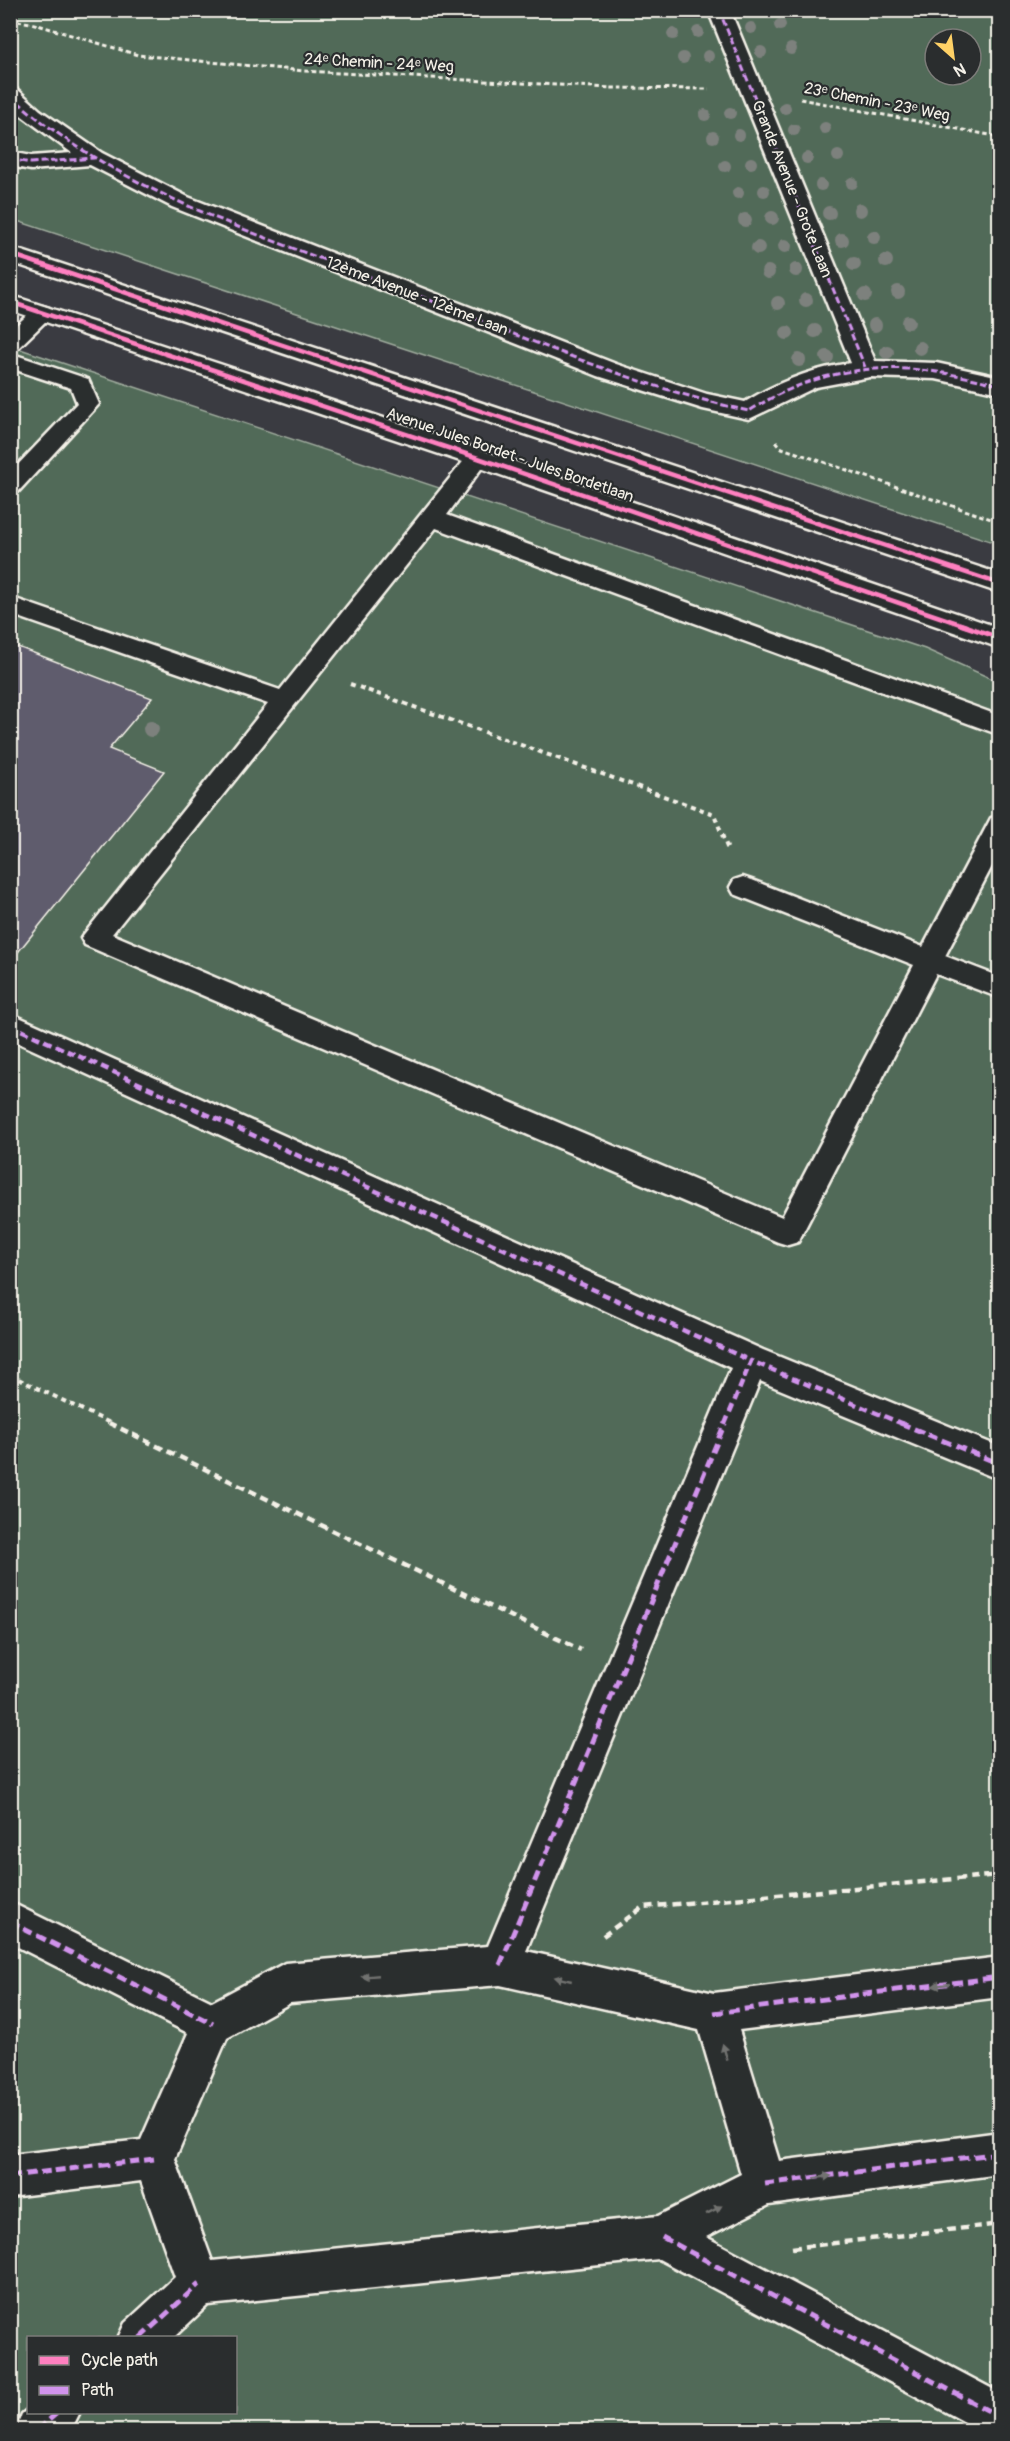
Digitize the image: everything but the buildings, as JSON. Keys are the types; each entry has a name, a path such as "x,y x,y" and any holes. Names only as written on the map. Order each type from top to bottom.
{"street":[{"name":"Grande Avenue - Grote Laan","path":"719,10 865,368"},
{"name":"12ème Avenue - 12ème Laan","path":"10,95 32,115 94,159 180,202 607,370 703,401 749,411"},
{"path":"10,159 31,163 94,159"},
{"name":"Avenue Jules Bordet - Jules Bordetlaan","path":"10,254 999,584"},
{"name":"Avenue Jules Bordet - Jules Bordetlaan","path":"10,302 478,458 999,638"},
{"path":"749,411 766,398 827,374 865,368 939,372 999,385"},
{"path":"10,1025 751,1360 999,1464"},
{"path":"500,1965 751,1360"},
{"path":"10,1922 213,2024"},
{"path":"199,2284 154,2159 213,2024 285,1983 500,1965 714,2013 999,1977"},
{"path":"714,2013 765,2184"},
{"path":"141,2336 199,2284 662,2236 765,2184 999,2153"},
{"path":"10,2176 154,2159"},
{"path":"662,2236 999,2417"},
{"path":"38,2430 56,2414"}],"lane":[{"path":"10,344 42,313"},
{"path":"10,360 80,384 88,405 10,487"},
{"path":"478,458 94,938 788,1233 999,825"},
{"path":"432,518 999,726"},
{"path":"10,605 285,701"},
{"path":"743,887 999,988"}],"path":[{"path":"749,411 782,447 999,522"},
{"path":"310,670 714,814 743,887"},
{"path":"10,1375 623,1670"},
{"path":"551,1976 643,1907 999,1875"},
{"path":"786,2249 999,2224"}],"green space":[{"path":"11,11 999,11 999,544 11,219"},
{"path":"11,346 925,649 999,682 1000,2430 11,2430"}],"marked path":[{"path":"719,10 865,367"},
{"path":"10,95 32,115 94,158 180,202 607,370 703,401 749,411 777,393 807,381 838,373 870,369 903,368 936,371 1000,385"},
{"path":"10,159 31,163 94,158"},
{"path":"10,1025 751,1361"},
{"path":"500,1965 751,1361 1000,1464"},
{"path":"10,1922 213,2024"},
{"path":"714,2013 1000,1977"},
{"path":"765,2184 1000,2153"},
{"path":"10,2176 154,2159"},
{"path":"662,2237 1000,2417"},
{"path":"142,2336 199,2284"},
{"path":"38,2430 56,2414"}],"cycle path":[{"path":"10,254 1000,584"},
{"path":"10,302 478,458 1000,638"}]}
